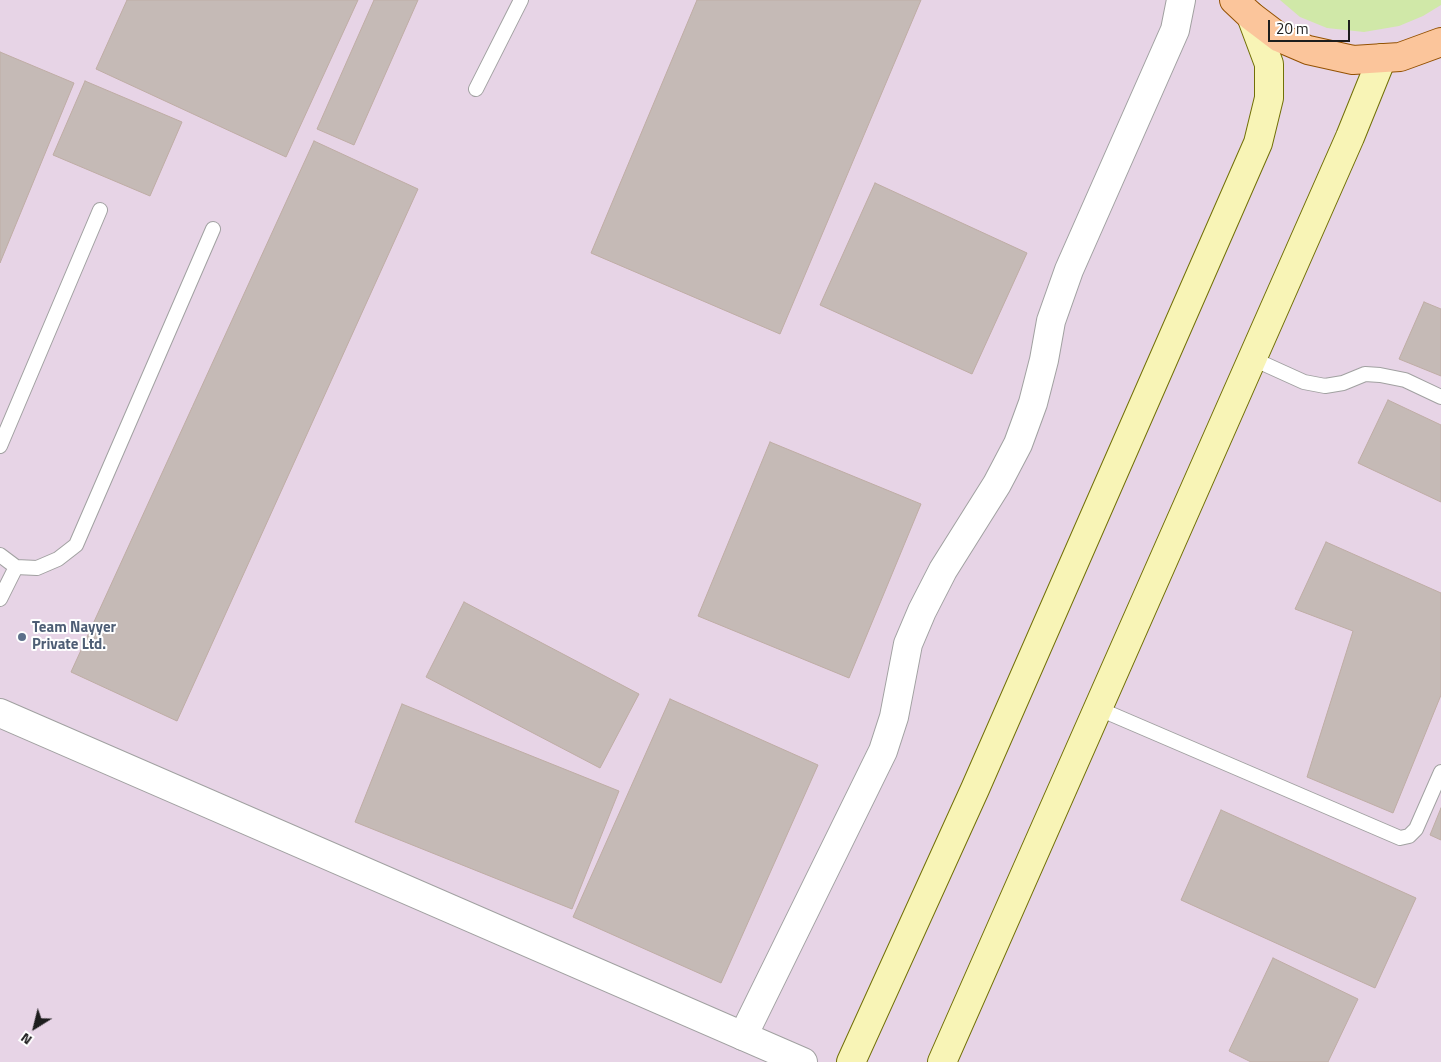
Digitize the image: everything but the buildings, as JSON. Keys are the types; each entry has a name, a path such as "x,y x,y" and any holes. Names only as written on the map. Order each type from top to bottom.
{"main road":[{"path":"1239,5 1280,38 1308,50 1353,60 1400,57 1441,42"},
{"path":"851,1062 975,789 1258,143 1269,98 1269,64 1239,5"},
{"path":"942,1062 1350,137 1382,58"}],"street":[{"path":"743,1036 883,751 894,717 908,644 922,610 943,570 997,484 1018,444 1033,404 1051,321 1069,270 1175,30 1181,0"},
{"path":"0,714 803,1062"}],"lane":[{"path":"476,89 521,0"},
{"path":"0,446 100,210"},
{"path":"0,555 16,567 37,568 58,559 76,545 213,229"},
{"path":"1251,358 1304,382 1325,386 1343,383 1365,374 1380,375 1405,380 1441,397"},
{"path":"0,599 16,567"},
{"path":"1097,708 1400,838 1409,836 1416,829 1441,772"}],"shaded area":[{"path":"0,0 1441,0 1441,1062 0,1062"}],"green space":[{"path":"1280,0 1441,0 1441,5 1423,16 1399,26 1364,32 1327,28 1300,17"}],"place":[{"name":"Team Nayyer Private Ltd.","path":"22,637"}]}
